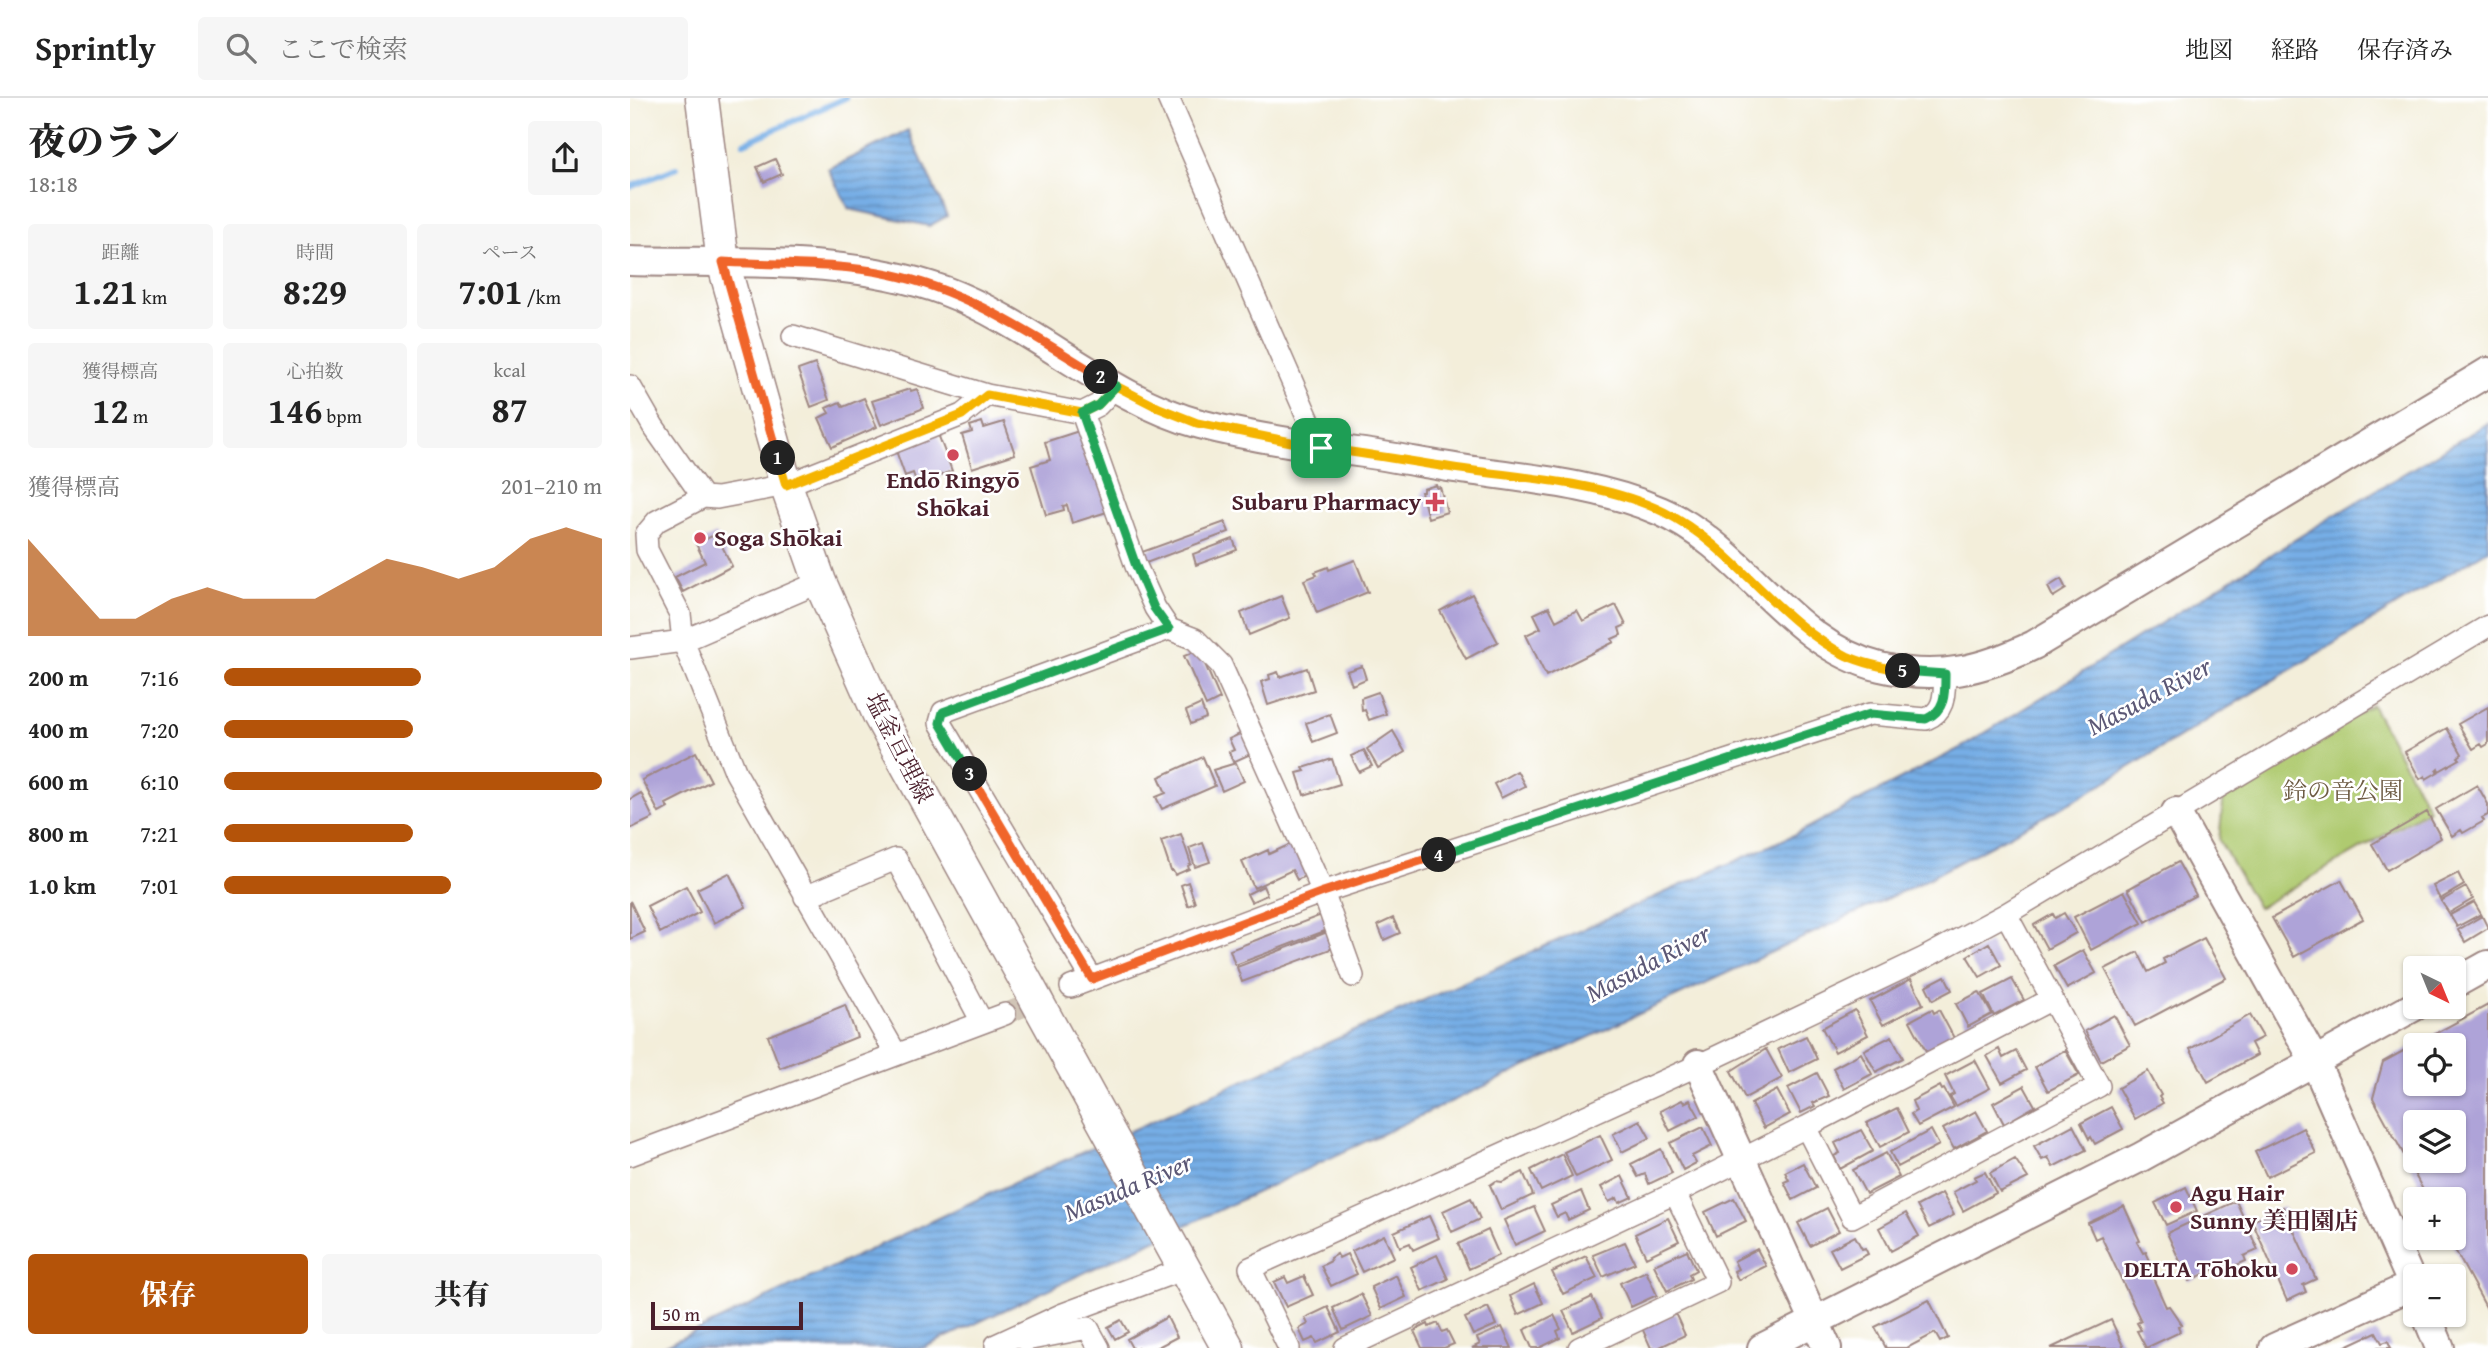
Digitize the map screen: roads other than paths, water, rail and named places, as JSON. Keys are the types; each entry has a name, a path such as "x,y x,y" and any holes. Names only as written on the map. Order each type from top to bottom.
{"main road":[{"name":"塩釜亘理線","path":"702,98 723,262 786,485 820,582 879,715 1228,1348"}],"street":[{"path":"1168,98 1321,448"},
{"path":"630,261 723,262 822,267 890,274 947,292 1009,321 1116,386 1159,408 1197,423 1321,448 1555,482 1621,496 1664,512 1692,529 1739,567 1801,625 1848,656 1879,667 1909,672 1945,674 1969,670 1998,662 2034,645 2488,372"},
{"path":"793,336 987,395 1082,413 1098,405 1116,386"},
{"path":"630,386 653,426 703,497"},
{"path":"895,1054 736,773 683,641 680,614 647,550 646,534 657,521 703,497 717,498 786,485 962,415 987,395"},
{"path":"1082,413 1136,566 1154,608 1169,629 1195,639 1221,665 1323,892 1353,976"},
{"path":"630,648 683,641 820,582"},
{"path":"1289,1348 1250,1268 1699,1064 1924,958 2006,914 2488,626"},
{"path":"1092,979 940,723 943,712 1169,629"},
{"path":"1071,987 1323,892 1870,714 1926,719 1935,716 1942,708 1945,674"},
{"path":"2176,812 2315,1062 2403,1264"},
{"path":"804,897 896,859 982,1022"},
{"path":"1806,1128 1852,1217 2099,1086 2006,914"},
{"path":"2466,977 2488,965"},
{"path":"1345,1348 1484,1280 1741,1161 2052,999"},
{"path":"1762,1348 2141,1157 2403,1013"},
{"path":"630,1155 1005,1014"},
{"path":"1699,1064 1827,1348"},
{"path":"1579,1348 1718,1282 1675,1193"},
{"path":"993,1347 1063,1314 1182,1265"},
{"path":"2274,1348 2403,1293"},
{"path":"2431,1327 2440,1348"},
{"path":"993,1347 1088,1328 1099,1348"}],"water":[{"path":"908,130 947,216 929,226 849,209 828,169"},
{"name":"Masuda River","path":"2488,423 2488,550 2079,798 1920,883 923,1348 660,1348 989,1194 1796,834 1964,746 2320,524"}],"waterway":[{"path":"744,143 845,98"},
{"path":"630,187 676,168"}],"tunnel":[{"path":"1005,1014 1071,987"}],"place":[{"name":"Endō Ringyō Shōkai","path":"953,455"},
{"name":"Subaru Pharmacy","path":"1435,502"},
{"name":"Soga Shōkai","path":"700,538"},
{"name":"Agu Hair Sunny 美田園店","path":"2176,1207"},
{"name":"DELTA Tōhoku","path":"2292,1269"}],"park label":[{"name":"鈴の音公園","path":"2343,791"}]}
